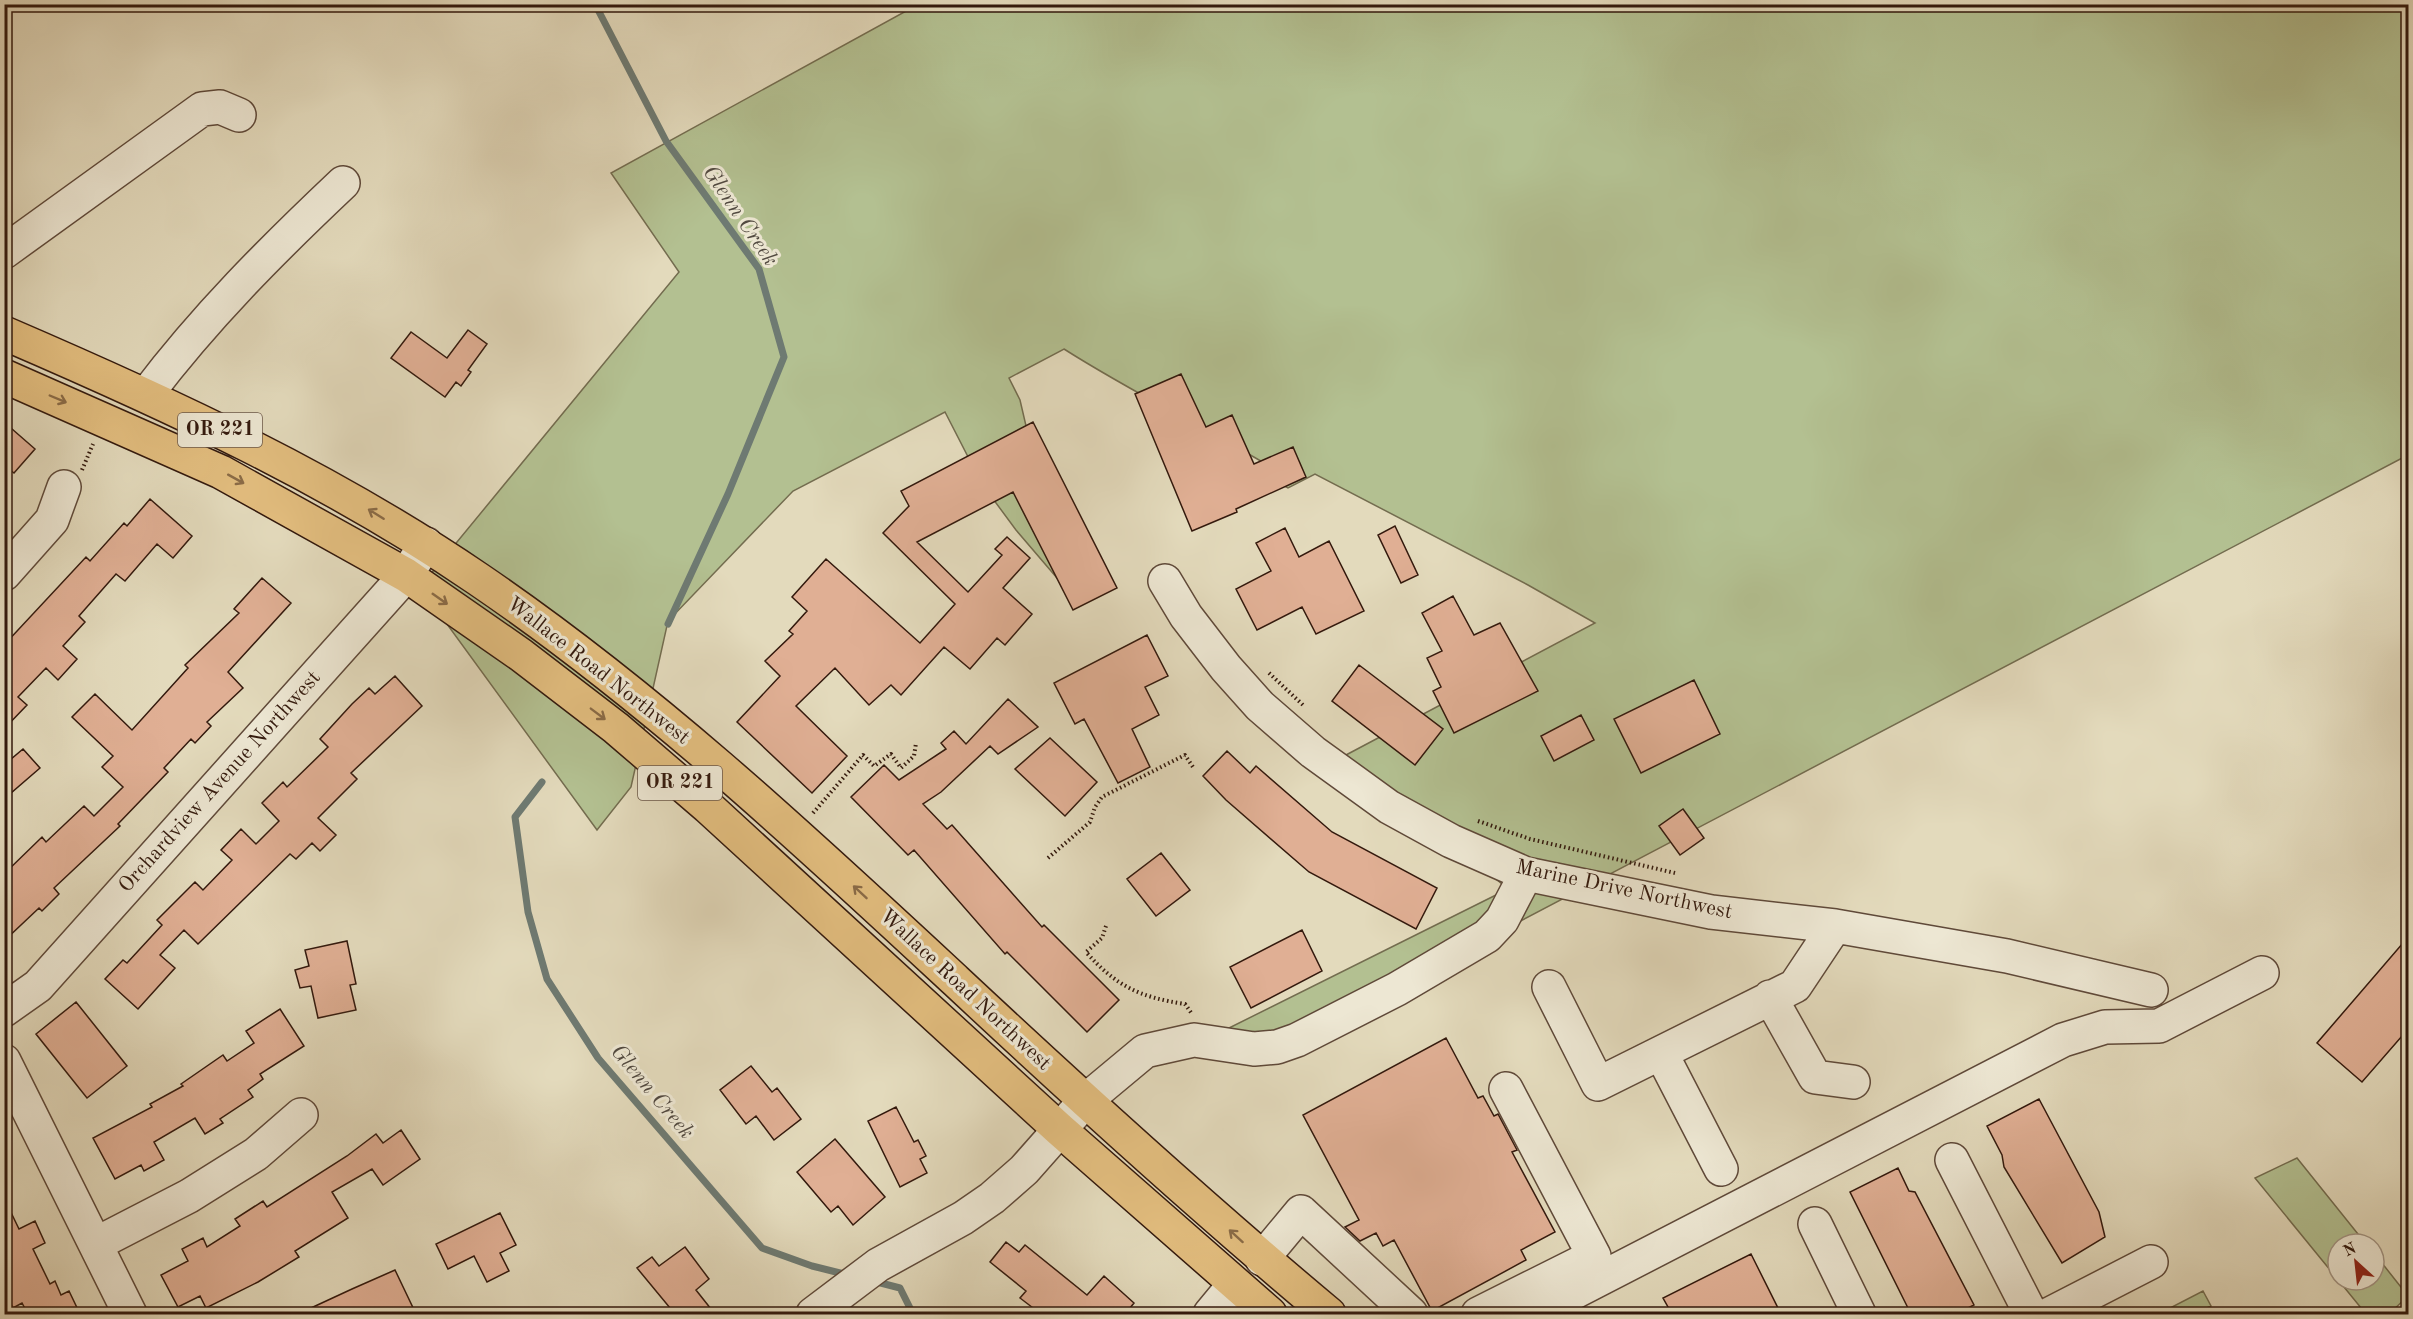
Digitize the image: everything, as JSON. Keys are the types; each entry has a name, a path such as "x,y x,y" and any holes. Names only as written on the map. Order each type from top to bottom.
{"main road":[{"name":"Wallace Road Northwest","path":"4,333 146,395 270,454 426,544 480,580 640,700 794,834 1085,1101 1262,1259 1329,1314"},
{"name":"Wallace Road Northwest","path":"4,376 104,418 221,472 406,575 521,655 616,728 822,909 1059,1129 1234,1285 1270,1314"}],"street":[{"path":"4,252 202,109 220,107 239,115"},
{"path":"146,395 186,342 269,253 343,183"},
{"path":"4,574 52,519 64,487"},
{"name":"Orchardview Avenue Northwest","path":"4,1010 38,987 406,575 426,544"},
{"name":"Marine Drive Northwest","path":"1165,581 1186,616 1226,668 1260,706 1313,752 1389,807 1451,841 1526,874 1711,912 1835,926 2007,956 2151,990"},
{"path":"813,1314 878,1264 963,1218 992,1198 1024,1170 1085,1101 1145,1051 1194,1040 1254,1049 1277,1047 1297,1040 1397,989 1487,936 1502,920 1526,874"},
{"path":"1549,987 1598,1084 1795,986 1835,926"},
{"path":"1532,1314 2063,1040 2105,1027 2159,1026 2204,1006 2262,973"},
{"path":"1770,997 1815,1077 1853,1082"},
{"path":"1661,1053 1721,1169"},
{"path":"4,1061 130,1314"},
{"path":"1479,1314 1594,1257 1506,1089"},
{"path":"96,1244 199,1190 256,1154 301,1115"},
{"path":"1952,1160 2031,1314"},
{"path":"1262,1259 1301,1212 1411,1314"},
{"path":"1815,1224 1859,1314"},
{"path":"2050,1314 2151,1262"},
{"path":"1210,1314 1234,1285"}],"path":[{"path":"64,487 82,470 104,418"},
{"path":"1266,669 1305,707"},
{"path":"794,834 863,755 874,766 891,754 901,768 914,756 916,743"},
{"path":"1048,858 1090,822 1095,807 1102,797 1185,755 1193,767"},
{"path":"1475,820 1530,839 1675,873"},
{"path":"1106,926 1102,938 1086,952 1107,976 1150,999 1185,1004 1192,1015 1194,1040"}],"green space":[{"path":"917,5 2408,5 2408,455 1252,1062 1217,1034 1508,889 1346,755 1595,623 1528,585 1315,474 1288,488 1275,481 1276,470 1116,381 1064,349 1009,378 1020,400 1063,585 1016,530 982,484 945,412 793,491 668,621 631,787 597,830 420,587 679,272 611,173"},
{"path":"2297,1158 2356,1232 2326,1232 2326,1265 2255,1178"},
{"path":"2386,1268 2408,1296 2389,1314 2366,1314 2348,1292 2386,1292"},
{"path":"2203,1291 2211,1306 2194,1314 2174,1314 2170,1308"}],"building":[{"path":"468,330 487,344 468,370 471,372 461,386 456,382 445,397 391,358 411,332 447,358"},
{"path":"1181,374 1206,427 1232,415 1254,464 1293,447 1306,477 1236,509 1237,512 1192,531 1135,394"},
{"path":"4,422 35,449 14,473 4,465"},
{"path":"1033,422 1117,588 1073,610 1013,492 917,542 968,592 1002,555 995,549 1007,537 1030,558 1003,588 1032,614 1005,645 997,638 970,669 944,647 901,695 891,685 869,705 835,668 796,706 847,756 812,793 737,722 780,676 765,661 793,634 789,631 807,611 792,597 826,559 920,643 955,604 883,533 909,506 901,491"},
{"path":"150,499 192,536 173,558 157,544 125,581 116,574 79,616 85,622 63,646 77,659 58,680 46,668 18,697 27,705 4,729 4,645 86,557 90,561 124,523 127,526"},
{"path":"1395,526 1418,575 1401,583 1378,535"},
{"path":"1285,528 1299,557 1329,541 1364,611 1316,634 1302,607 1257,630 1236,589 1271,571 1256,543"},
{"path":"262,578 291,603 228,672 243,688 207,722 211,726 195,743 191,739 164,768 168,772 118,824 120,826 54,888 59,894 42,911 39,908 4,941 4,874 42,837 46,842 84,806 94,816 123,787 102,767 113,756 72,717 95,694 132,730 188,668 185,665 239,613 234,609"},
{"path":"1453,596 1474,635 1500,623 1538,691 1454,733 1433,691 1441,687 1427,658 1442,651 1422,613"},
{"path":"1147,635 1168,676 1145,687 1159,715 1132,729 1150,767 1118,783 1084,719 1075,724 1054,683"},
{"path":"1359,665 1443,729 1415,765 1332,701"},
{"path":"395,676 422,706 351,773 357,779 318,818 336,835 320,851 312,843 296,859 290,854 198,944 184,930 160,955 175,968 138,1009 105,979 123,960 127,963 162,925 157,920 195,882 203,890 232,860 221,850 241,829 256,844 279,821 262,803 283,782 287,787 328,747 320,739 352,704 369,688 375,694"},
{"path":"1694,680 1720,734 1641,773 1614,719"},
{"path":"1008,699 1038,727 998,754 990,746 941,792 923,804 947,829 952,825 1042,927 1044,925 1119,1000 1087,1032 1007,952 1005,954 914,850 908,855 851,797 884,765 899,780 946,749 941,743 954,731 966,744"},
{"path":"1581,715 1594,740 1554,761 1541,736"},
{"path":"1050,738 1097,782 1065,816 1015,769"},
{"path":"23,749 40,768 4,799 4,765"},
{"path":"1227,751 1250,773 1256,766 1332,832 1437,888 1416,929 1309,872 1226,800 1203,776"},
{"path":"1683,809 1704,838 1680,855 1659,826"},
{"path":"1161,853 1190,890 1156,916 1127,879"},
{"path":"1302,930 1322,971 1251,1008 1230,967"},
{"path":"2409,936 2409,1028 2362,1082 2317,1043"},
{"path":"347,941 356,984 350,985 356,1010 318,1018 311,986 300,988 295,970 309,966 305,950"},
{"path":"76,1002 127,1066 87,1098 36,1034"},
{"path":"280,1009 304,1046 260,1074 263,1079 248,1090 253,1097 220,1119 223,1123 205,1134 195,1118 154,1142 164,1160 144,1171 141,1165 115,1179 93,1138 152,1107 150,1104 183,1086 181,1084 223,1055 227,1061 254,1043 246,1031"},
{"path":"1446,1038 1478,1098 1483,1096 1494,1116 1498,1114 1517,1150 1512,1152 1555,1232 1521,1250 1526,1260 1432,1311 1394,1240 1383,1246 1376,1233 1360,1241 1345,1227 1359,1220 1303,1115"},
{"path":"751,1066 772,1092 777,1088 801,1119 774,1140 756,1116 746,1124 720,1090"},
{"path":"2039,1099 2099,1212 2105,1237 2062,1263 2004,1167 2002,1155 1987,1126"},
{"path":"896,1107 914,1142 918,1140 926,1156 920,1159 927,1173 900,1187 868,1121"},
{"path":"401,1130 420,1159 383,1185 372,1169 332,1192 348,1218 295,1251 299,1257 258,1282 206,1308 200,1296 178,1307 161,1275 188,1261 182,1249 203,1238 207,1247 240,1226 235,1219 263,1201 267,1207 347,1156 376,1134 383,1143"},
{"path":"835,1139 885,1197 853,1225 838,1206 831,1212 797,1172"},
{"path":"1898,1168 1909,1191 1915,1192 1974,1305 1956,1314 1911,1314 1850,1192"},
{"path":"4,1198 19,1229 35,1221 45,1243 33,1249 50,1284 55,1281 61,1295 69,1291 80,1314 28,1314 22,1303 13,1308 4,1290"},
{"path":"500,1213 516,1245 500,1253 509,1271 487,1282 474,1256 448,1269 436,1244"},
{"path":"1006,1242 1019,1252 1025,1245 1087,1295 1104,1276 1134,1303 1125,1314 1041,1314 1020,1298 1026,1291 990,1262"},
{"path":"685,1247 709,1279 696,1290 715,1314 675,1314 637,1268 652,1257 659,1266"},
{"path":"1751,1254 1781,1314 1672,1314 1663,1298"},
{"path":"395,1270 416,1314 298,1314 352,1289"}],"waterway":[{"name":"Glenn Creek","path":"595,4 666,141 759,269 784,357 728,494 668,624"},
{"name":"Glenn Creek","path":"542,782 515,817 528,912 547,979 598,1058 762,1248 812,1266 848,1275"},
{"name":"Glenn Creek","path":"873,1281 900,1288 913,1314"}]}
